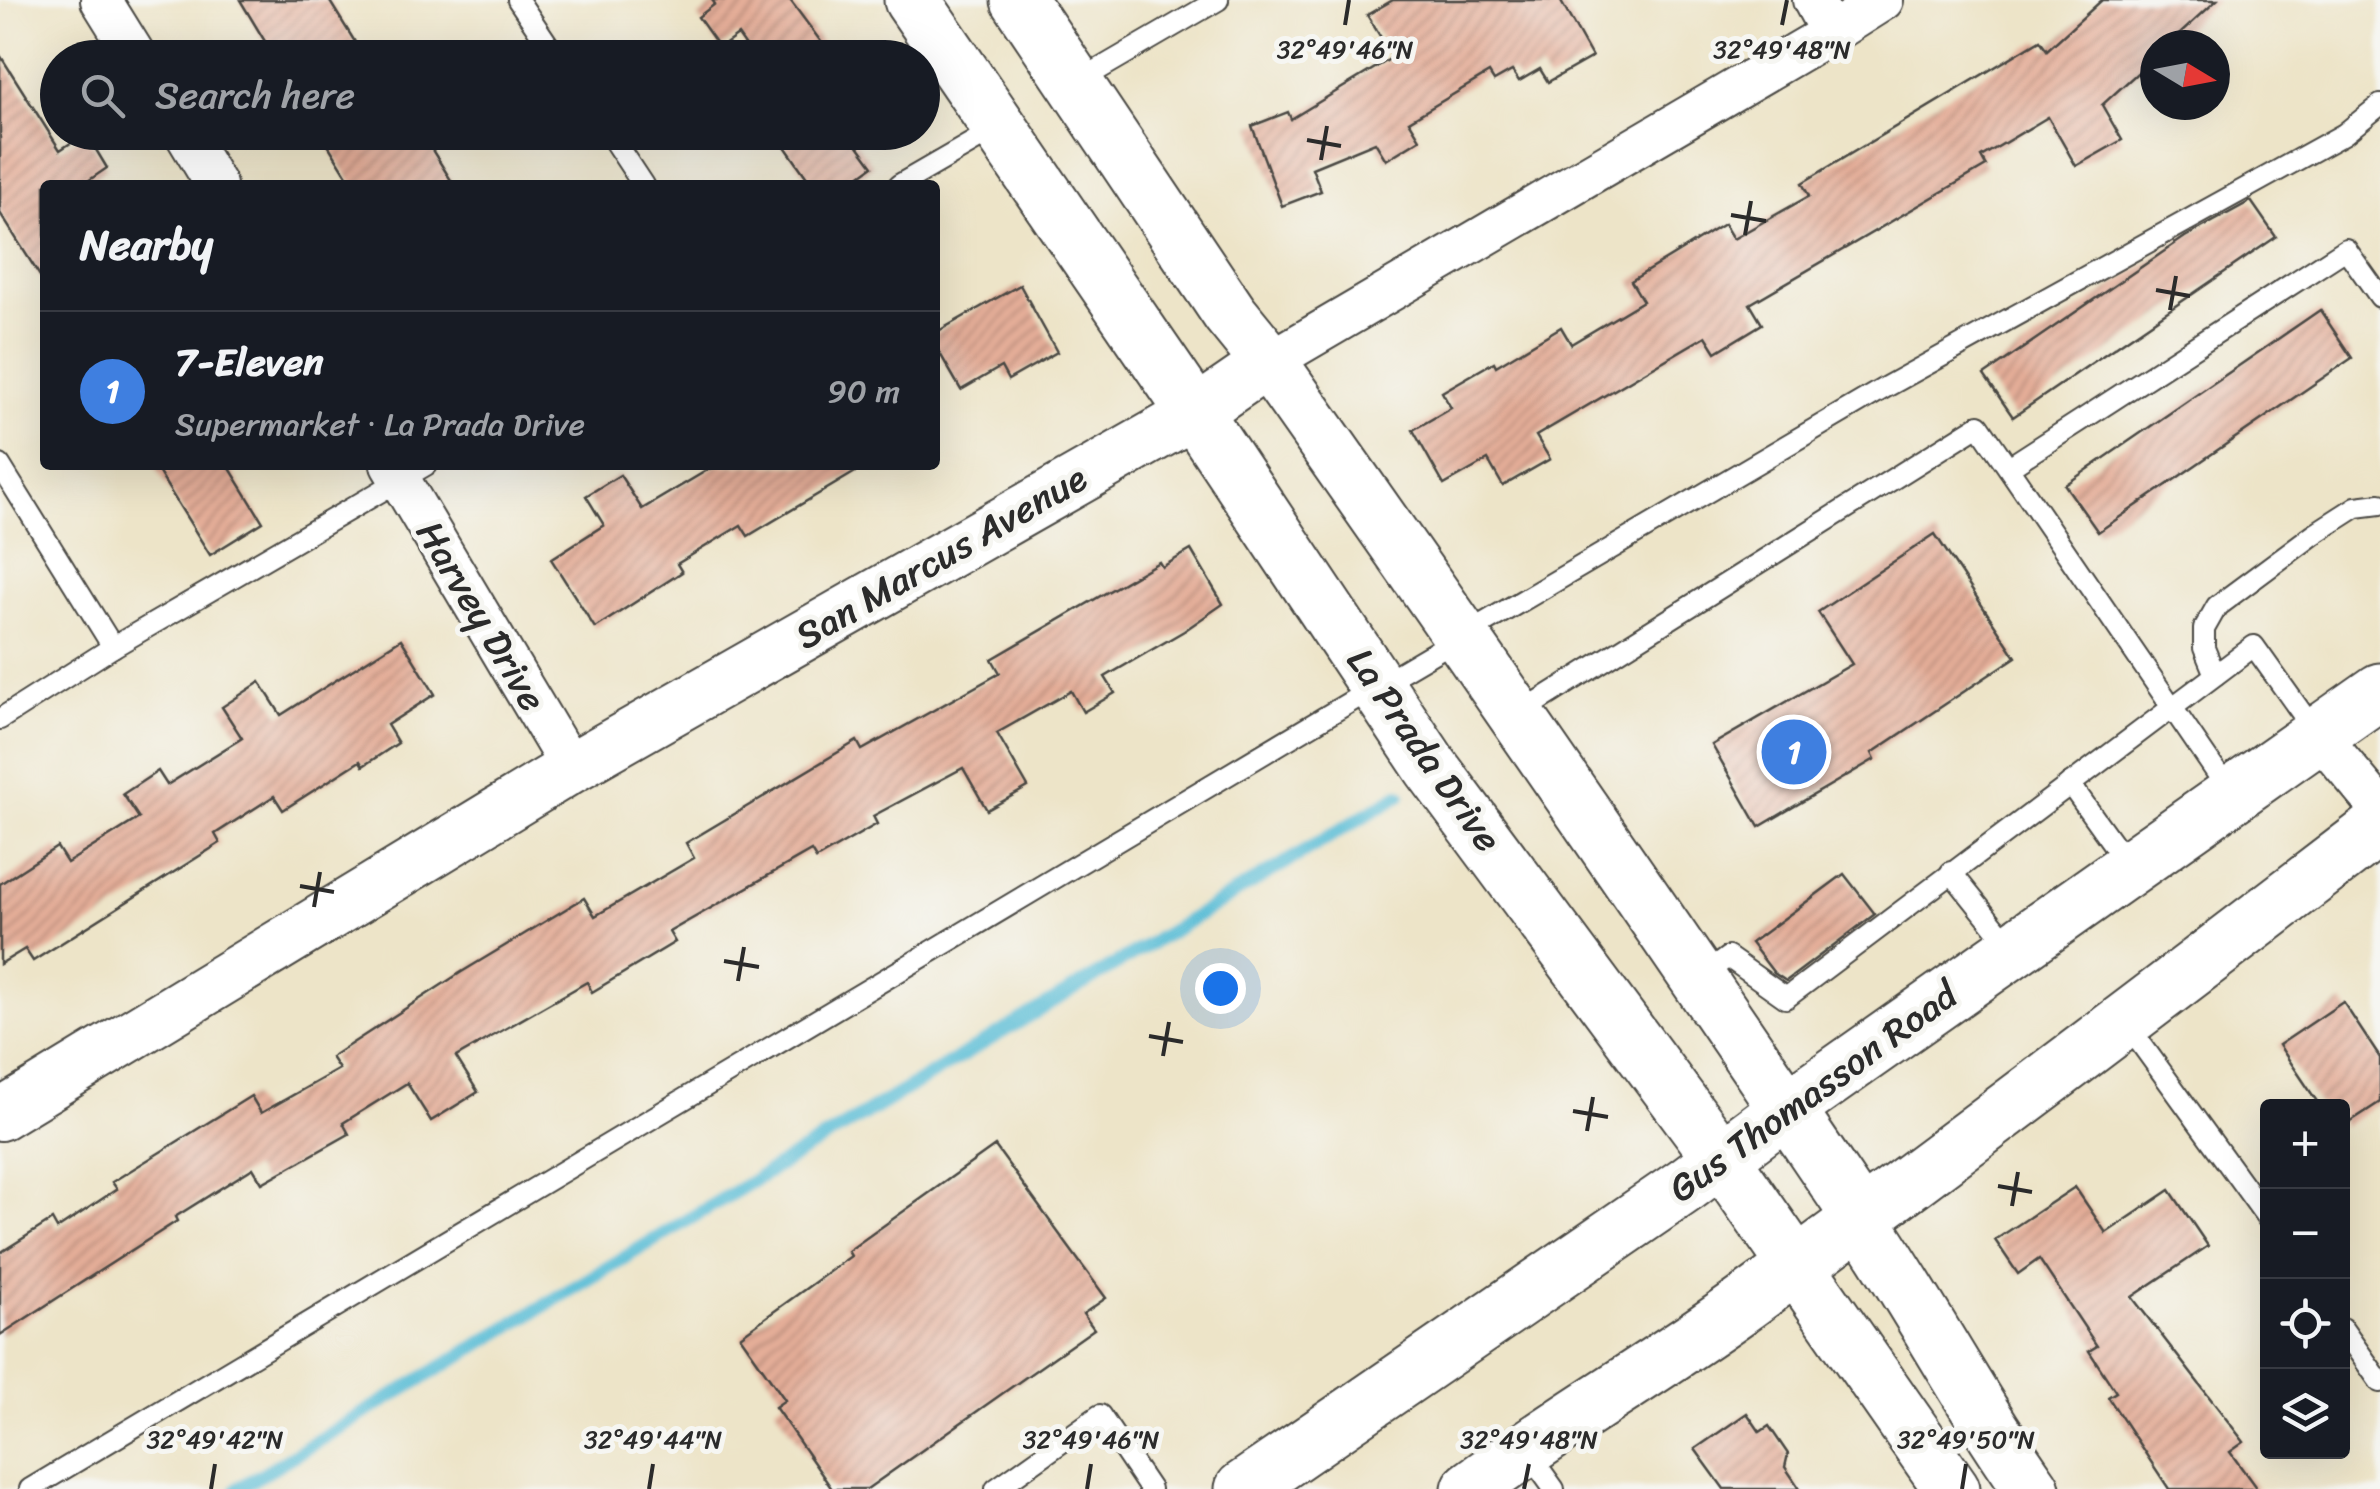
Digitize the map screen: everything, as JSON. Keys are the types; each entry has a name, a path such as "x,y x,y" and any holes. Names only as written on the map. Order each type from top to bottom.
{"main road":[{"name":"La Prada Drive","path":"912,0 940,40"},
{"path":"1019,0 1230,314 1269,362 1518,714 1862,1219 1990,1431 2032,1489"},
{"name":"La Prada Drive","path":"940,40 1431,767 1722,1159 1952,1489"},
{"name":"Gus Thomasson Road","path":"1243,1489 1722,1159 1786,1109 2380,690"},
{"path":"1470,1489 1540,1469 1796,1265 2125,1022 2380,826"}],"street":[{"path":"101,0 126,40"},
{"name":"San Marcus Avenue","path":"3,1107 571,768 1195,413 1269,362 1822,17 1883,0"},
{"path":"195,150 213,180"},
{"name":"Harvey Drive","path":"406,470 571,768"},
{"path":"2318,734 2380,808"}],"lane":[{"path":"518,0 545,40"},
{"path":"1075,83 1218,0"},
{"path":"30,1489 1377,686 1886,387 2344,134 2380,105"},
{"path":"907,180 1000,126"},
{"path":"620,150 641,180"},
{"path":"2008,467 2346,248 2380,297"},
{"path":"1518,714 1979,424 2232,795"},
{"path":"0,465 114,647"},
{"path":"0,719 406,470"},
{"path":"2215,675 2204,648 2204,628 2217,606 2356,507 2380,504"},
{"path":"1698,979 1728,957 1786,998 2254,646 2318,734"},
{"path":"2070,784 2130,867"},
{"path":"1950,872 2013,950"},
{"path":"2125,1022 2260,1207"},
{"path":"2350,1339 2380,1382"},
{"path":"996,1489 1100,1415 1150,1489"}],"building":[{"path":"240,0 329,0 354,40 264,40"},
{"path":"712,0 790,0 820,40 741,40 738,35 731,40 714,40 698,17 715,4"},
{"path":"1393,0 1560,0 1592,57 1548,82 1540,69 1519,81 1512,71 1494,81 1489,73 1409,121 1420,139 1386,160 1375,142 1312,168 1321,191 1282,206 1252,126 1288,112 1291,119 1393,57 1367,15"},
{"path":"2102,0 2217,0 2184,30 2140,30 2140,71 2102,105 2122,140 2076,166 2048,117 1981,157 1986,166 1750,304 1762,324 1716,352 1706,336 1536,436 1550,459 1503,486 1488,460 1444,485 1413,430 1451,408 1442,392 1494,362 1496,366 1561,327 1571,344 1643,301 1631,281 1724,224 1733,239 1809,196 1802,183 2040,40 2047,50"},
{"path":"0,55 40,118 40,150 96,150 107,168 89,180 40,180 40,276 0,213"},
{"path":"331,150 432,150 451,180 350,180"},
{"path":"788,150 861,150 873,166 854,180 809,180"},
{"path":"2251,201 2276,237 2013,417 1984,375 2185,237"},
{"path":"1020,285 1057,352 1008,380 1001,367 961,390 940,354 940,330"},
{"path":"2320,310 2352,358 2098,532 2065,485"},
{"path":"157,470 231,470 263,522 210,555"},
{"path":"708,470 859,470 748,536 741,525 677,564 682,572 595,628 551,559 604,525 586,496 620,475 642,509"},
{"path":"1935,534 2016,657 1872,753 1875,759 1759,827 1712,745 1852,664 1818,612"},
{"path":"1191,550 1223,604 1105,677 1115,693 1083,712 1071,691 997,733 1028,787 987,810 963,768 873,816 877,824 816,859 811,851 669,932 675,942 592,992 587,982 456,1057 478,1092 431,1121 407,1083 343,1123 349,1134 262,1183 253,1168 0,1335 0,1253 52,1220 57,1229 117,1189 112,1182 251,1096 261,1113 339,1069 331,1057 460,973 584,898 595,916 694,858 686,843 857,741 862,750 1000,673 992,659 1159,562 1162,567"},
{"path":"401,639 435,694 387,725 398,743 363,766 360,761 283,810 274,796 215,834 220,843 33,961 25,949 0,964 0,884 57,847 67,863 139,818 123,794 158,771 167,785 242,738 222,707 260,682 281,715"},
{"path":"1844,874 1875,914 1786,981 1774,973 1751,943"},
{"path":"2343,1002 2380,1058 2380,1102 2350,1122 2350,1099 2315,1099 2279,1045"},
{"path":"995,1146 1106,1298 1083,1314 1094,1329 867,1489 832,1489 775,1407 785,1400 740,1336 851,1256 848,1251"},
{"path":"2075,1187 2106,1233 2170,1190 2208,1246 2132,1297 2244,1442 2230,1452 2257,1489 2169,1489 2108,1397 2116,1392 2089,1351 2097,1346 2039,1259 2018,1274 1995,1240"},
{"path":"1747,1413 1760,1432 1769,1426 1788,1454 1785,1467 1800,1489 1724,1489 1695,1449"}],"waterway":[{"path":"237,1489 1399,795"}],"place":[{"name":"7-Eleven","path":"1794,752"}]}
